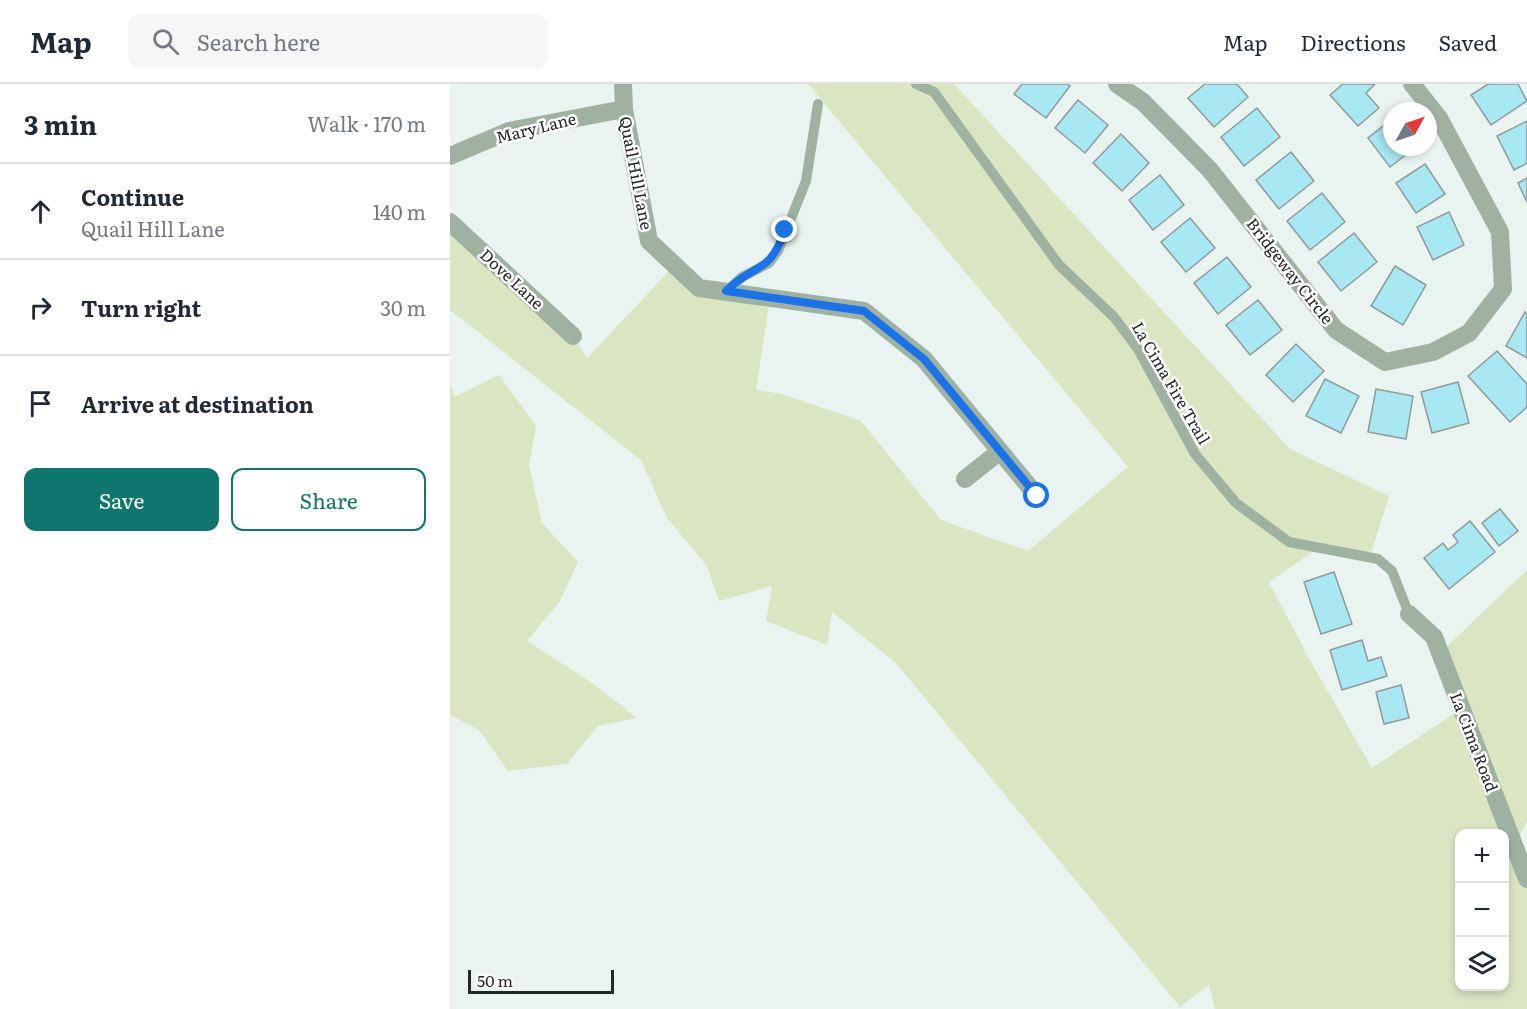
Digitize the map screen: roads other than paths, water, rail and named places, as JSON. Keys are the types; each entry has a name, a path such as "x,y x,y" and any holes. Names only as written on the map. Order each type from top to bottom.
{"street":[{"name":"Quail Hill Lane","path":"623,84 624,109 649,241 699,288 864,311 924,359 1037,496"},
{"name":"Bridgeway Circle","path":"1117,84 1143,102 1210,170 1336,330 1385,362 1433,352 1469,333 1503,289 1500,232 1438,118 1412,84"},
{"name":"Mary Lane","path":"450,156 508,131 624,109"},
{"name":"Dove Lane","path":"450,222 573,336"},
{"path":"965,479 999,452"},
{"name":"La Cima Road","path":"1409,614 1434,637 1527,879"}],"lane":[{"name":"La Cima Fire Trail","path":"916,84 934,92 1059,265 1114,317 1138,350 1195,454 1236,503 1289,542 1378,558 1392,571 1409,614"},
{"path":"726,291 742,277 770,263 778,251 806,181 818,104"}]}
